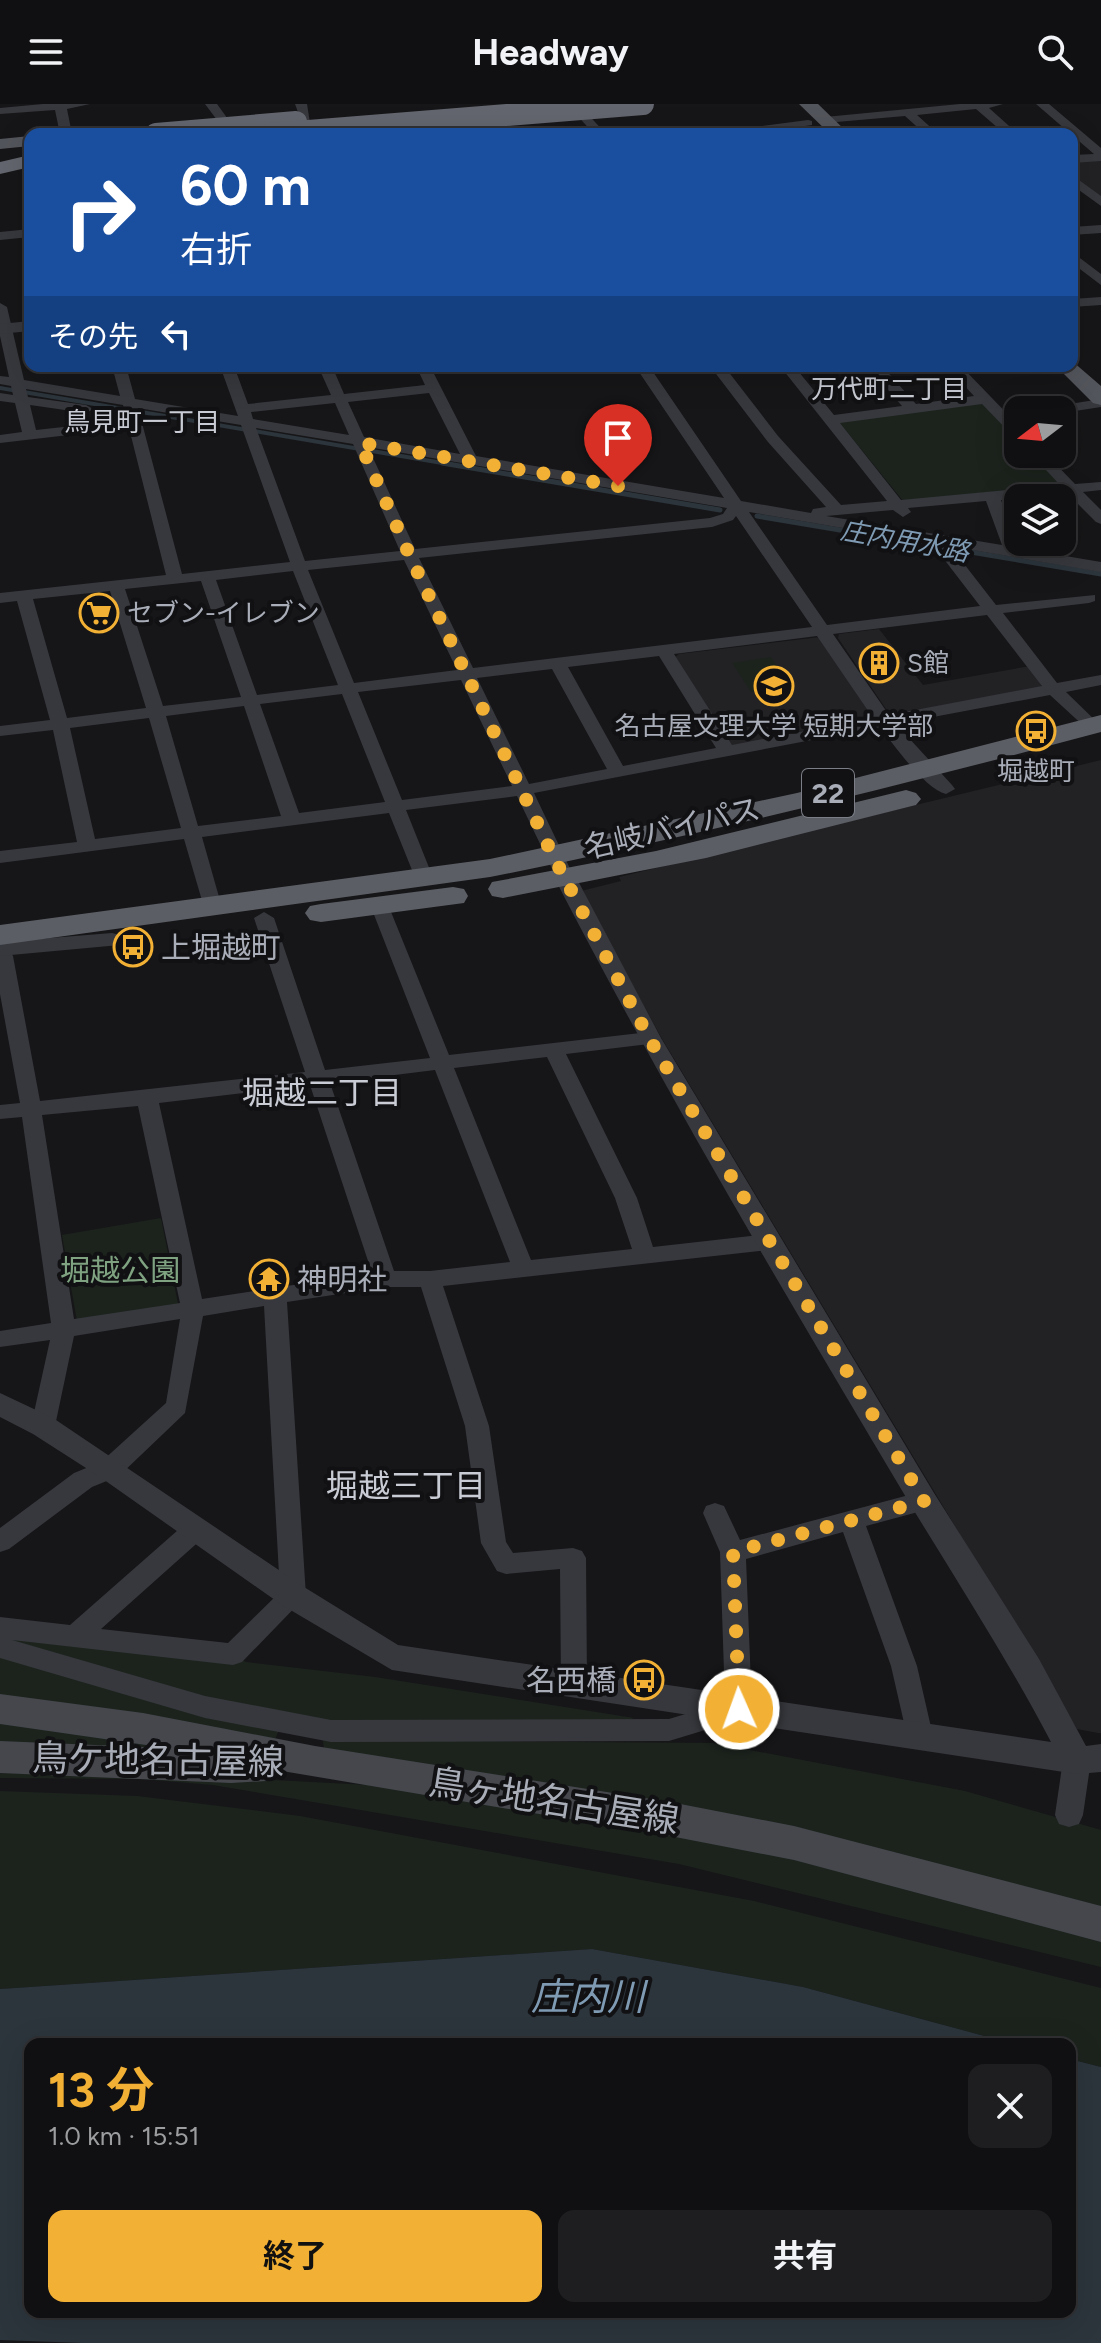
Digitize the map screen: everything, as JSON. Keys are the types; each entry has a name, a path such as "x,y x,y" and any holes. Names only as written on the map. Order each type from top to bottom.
{"highway":[{"path":"229,128 522,104"},
{"path":"255,128 608,104"},
{"path":"345,128 643,104"},
{"path":"266,128 570,107"},
{"path":"0,168 24,162"},
{"name":"名岐バイパス","path":"1,944 112,940 264,918 380,907 559,868 732,844 1098,732"},
{"name":"名岐バイパス","path":"1,944 212,904 423,875 490,868 559,868"}],"main road":[{"path":"235,128 304,112 479,118 522,104"},
{"path":"362,128 570,107 658,104"},
{"path":"789,104 817,126"},
{"path":"808,104 817,126"},
{"path":"1078,356 1101,378"},
{"path":"1073,372 1101,401"},
{"name":"鳥ヶ地名古屋線","path":"0,1709 143,1728 275,1740 315,1762 670,1819 794,1843 1101,1924"},
{"name":"鳥ケ地名古屋線","path":"0,1757 231,1767 315,1762"}],"street":[{"path":"0,111 84,104"},
{"path":"211,104 225,128"},
{"path":"794,128 907,112 997,104"},
{"path":"1042,104 1069,128"},
{"path":"61,105 65,128"},
{"path":"978,105 1005,128"},
{"path":"570,107 593,128"},
{"path":"907,112 925,128"},
{"path":"1078,136 1101,156"},
{"path":"1078,158 1101,156"},
{"path":"1078,184 1101,202"},
{"path":"1078,231 1101,229"},
{"path":"0,236 24,234"},
{"path":"1078,261 1101,281"},
{"path":"1078,303 1101,301"},
{"path":"0,307 2,329 19,383 20,400 30,436"},
{"path":"2,329 24,327"},
{"path":"121,372 175,579"},
{"path":"229,372 299,566 423,875"},
{"path":"328,372 409,554 559,868 649,1038 924,1501 1089,1759"},
{"path":"426,372 471,461"},
{"path":"646,372 732,512"},
{"path":"722,372 773,439 836,509"},
{"path":"792,372 898,503 917,536"},
{"path":"879,372 913,409"},
{"path":"959,372 984,399 1004,412"},
{"path":"0,380 133,413"},
{"path":"249,423 340,399 433,388"},
{"path":"0,397 249,423 363,449 732,512 797,516 1004,552"},
{"path":"831,420 984,399"},
{"path":"1076,406 1101,401"},
{"path":"0,439 30,436 133,413"},
{"path":"363,449 471,461 732,512 749,521 1100,576"},
{"path":"1051,468 1066,484"},
{"path":"1076,488 1101,486"},
{"path":"1076,494 1101,519"},
{"path":"797,516 898,503 910,505 1004,497"},
{"path":"993,498 1004,530"},
{"path":"0,598 712,522 732,512"},
{"path":"749,521 886,721 936,780"},
{"path":"948,554 1053,689 1098,732"},
{"path":"1023,556 1100,576"},
{"path":"207,576 292,820"},
{"path":"1089,598 1100,576"},
{"path":"116,586 212,904"},
{"path":"24,596 60,723 87,846"},
{"path":"0,731 1089,598"},
{"path":"1089,598 1101,612"},
{"path":"664,651 727,751"},
{"path":"558,664 618,772"},
{"path":"0,857 523,790 1101,680"},
{"path":"380,907 523,1267"},
{"path":"264,918 385,1279"},
{"path":"1,944 31,1109 64,1330 43,1426"},
{"path":"0,1112 147,1098 649,1038"},
{"path":"553,1049 626,1198 645,1256"},
{"path":"0,1542 83,1480 110,1469 177,1407 193,1308 147,1098"},
{"path":"0,1339 385,1279 430,1279 768,1242"},
{"path":"430,1279 477,1426 494,1543 506,1564 573,1558 574,1685"},
{"path":"0,1628 233,1654 293,1596 275,1295"},
{"path":"0,1404 43,1426 110,1469 293,1596 392,1657 1089,1759"},
{"path":"733,1552 852,1523 924,1501"},
{"path":"715,1513 733,1552 739,1709"},
{"path":"852,1523 904,1666 920,1736"},
{"path":"73,1638 195,1530"},
{"path":"0,1647 157,1694 275,1740 331,1731 669,1730 739,1709"},
{"path":"1069,1815 1089,1759"}],"shaded area":[{"path":"1101,159 1101,198 1078,181 1078,161"},
{"name":"名古屋文理大学 短期大学部","path":"879,629 923,685 1030,666 1043,682 1041,687 898,714 888,712 838,638 839,634"},
{"name":"名古屋文理大学 短期大学部","path":"820,637 874,715 872,719 735,746 729,744 675,657 679,654"},
{"path":"1101,760 1101,1733 1098,1733 1077,1729 661,1037 581,891 621,881 619,877"}],"green space":[{"path":"982,402 1004,425 1004,468 1045,468 1060,484 1004,484 1004,491 904,502 839,422"},
{"path":"771,657 791,686 751,692 732,663"},
{"name":"堀越公園","path":"161,1218 179,1309 77,1321 62,1235"},
{"path":"0,1636 233,1654 246,1662 375,1677 634,1718 623,1722 281,1725 269,1754 213,1777 446,1789 792,1855 1101,1938 1101,1967 679,1864 213,1785 141,1779 0,1778"},
{"path":"323,1740 713,1743 965,1791 1101,1830 1101,1914 324,1749"},
{"path":"0,1791 137,1796 300,1816 754,1901 1101,1988 1101,2067 1076,2061 1076,2038 992,2038 803,1987 592,1949 0,1989"}],"water":[{"name":"庄内川","path":"592,1949 803,1987 992,2038 24,2038 24,2318 1076,2318 1076,2061 1101,2067 1101,2343 83,2343 0,2340 0,1989"}],"waterway":[{"name":"庄内用水路","path":"0,388 454,465"},
{"name":"庄内用水路","path":"442,463 720,510"},
{"name":"庄内用水路","path":"757,516 1101,574"}],"place":[{"name":"セブン-イレブン","path":"99,613"},
{"name":"S館","path":"879,663"},
{"name":"名古屋文理大学 短期大学部","path":"774,686"},
{"name":"堀越町","path":"1036,731"},
{"name":"上堀越町","path":"133,947"},
{"name":"神明社","path":"269,1279"},
{"name":"名西橋","path":"644,1680"}],"district":[{"name":"万代町二丁目","path":"889,389"},
{"name":"鳥見町一丁目","path":"142,422"},
{"name":"堀越二丁目","path":"322,1093"},
{"name":"堀越三丁目","path":"406,1486"}],"route":[{"path":"618,486 360,443 380,492 553,856 649,1038 924,1501 852,1523 733,1552 739,1709"}]}
